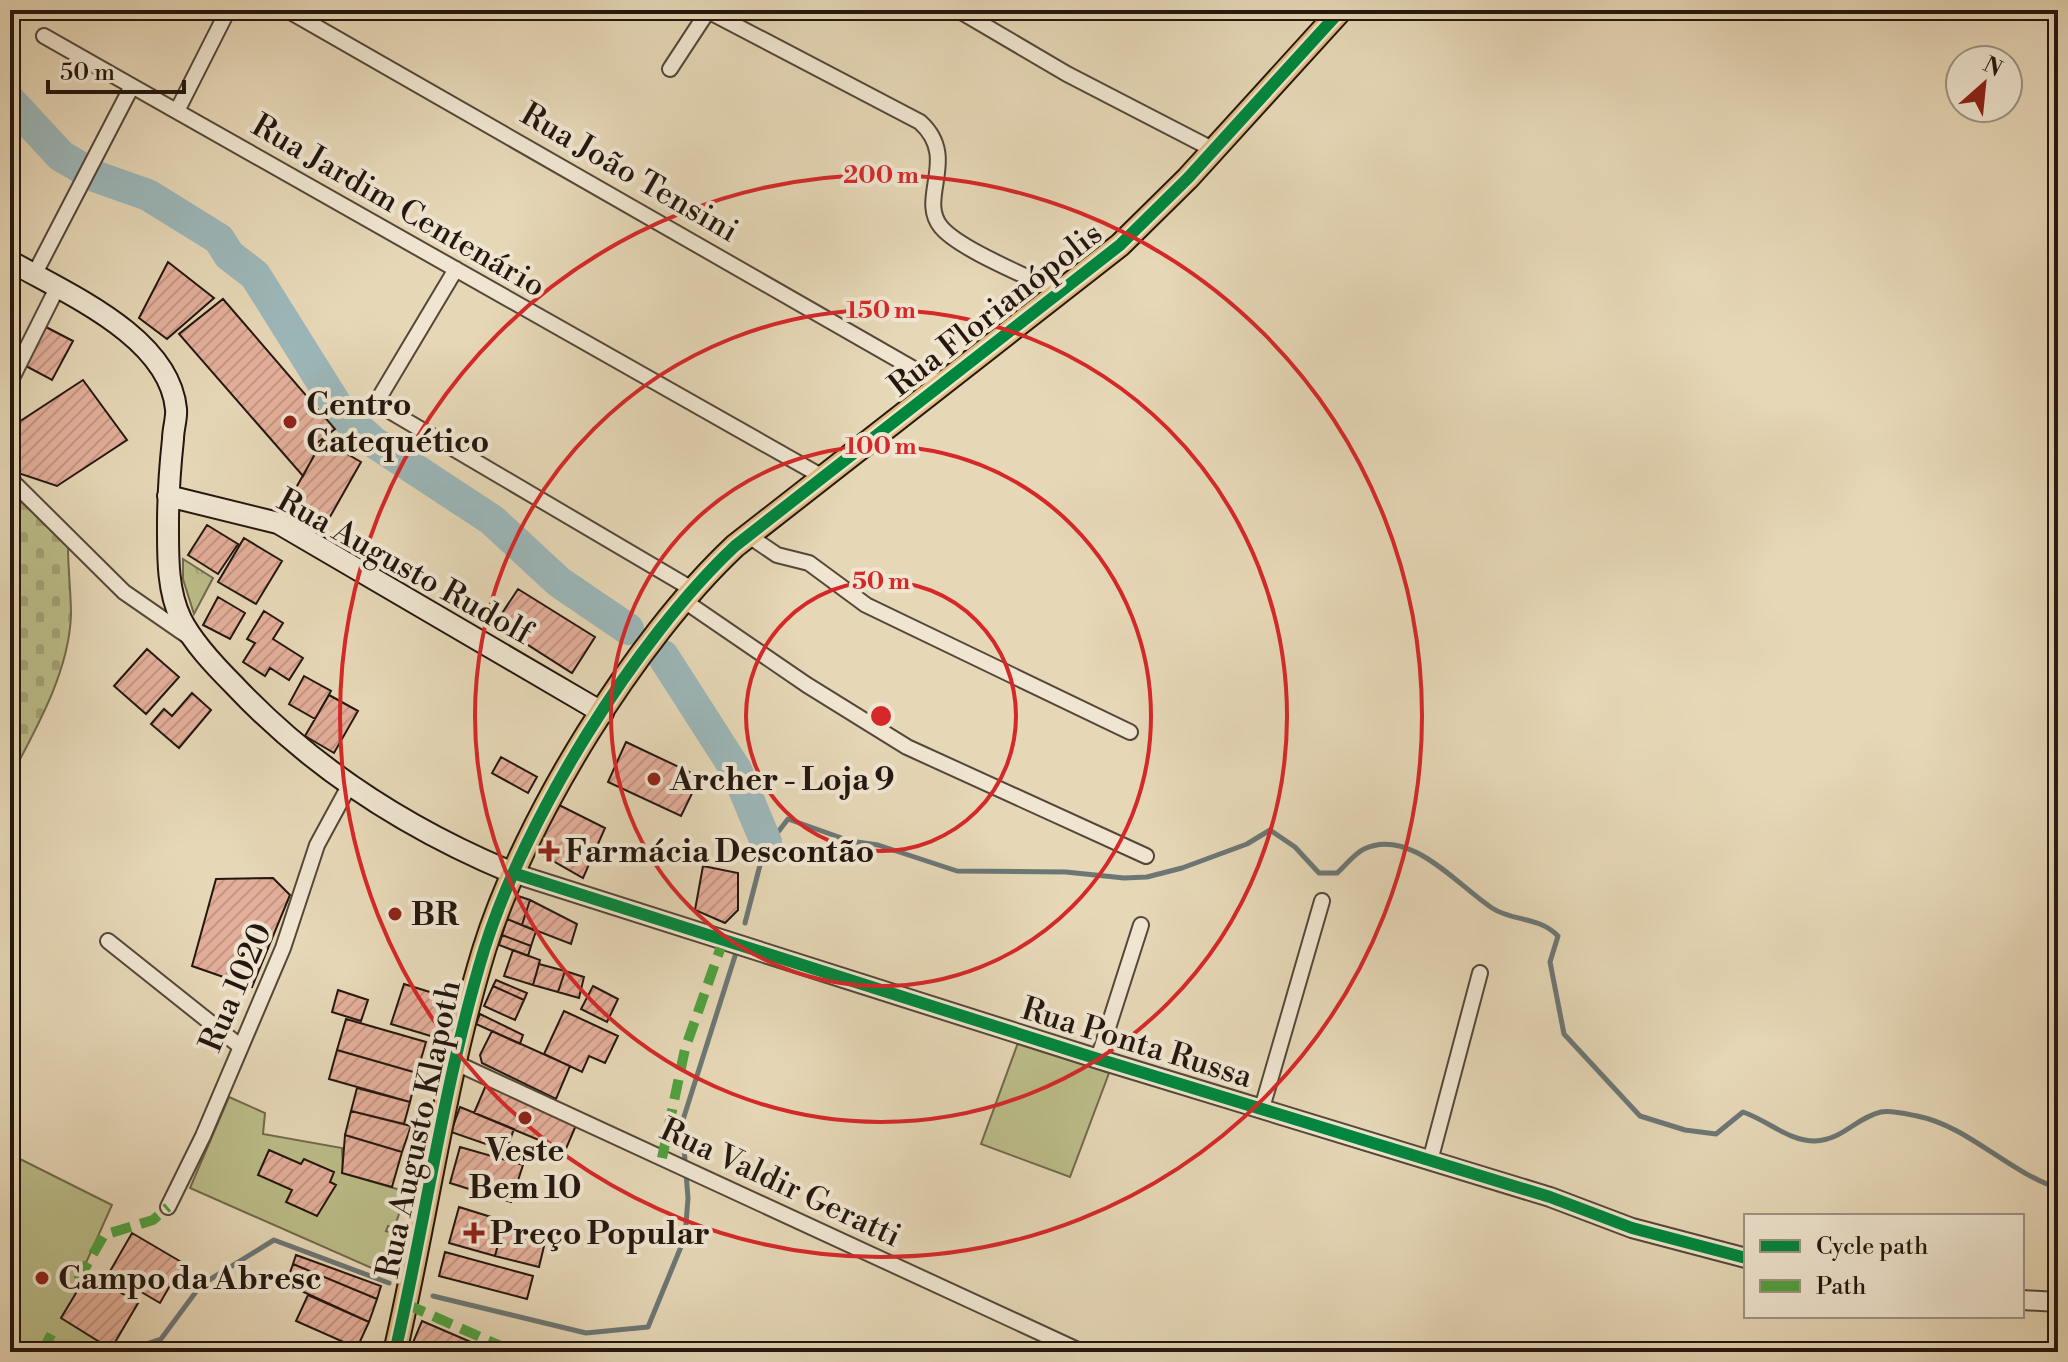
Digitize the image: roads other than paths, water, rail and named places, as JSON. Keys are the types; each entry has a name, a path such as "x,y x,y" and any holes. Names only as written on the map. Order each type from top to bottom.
{"main road":[{"name":"Rua Florianópolis","path":"513,873 557,787 603,713 687,594 749,536 1061,293 1150,217 1341,10"},
{"path":"10,261 122,329 153,357 163,373 176,409 168,496 171,587 180,619 196,642 248,700 349,786 425,833 513,873"},
{"name":"Rua Augusto Rudolf","path":"168,496 261,517 285,527 603,713"},
{"name":"Rua Augusto Klapoth","path":"395,1352 456,1063 484,950 513,873"}],"street":[{"path":"177,111 228,10"},
{"name":"Rua João Tensini","path":"287,10 942,385"},
{"path":"958,10 1067,74 1214,150"},
{"path":"670,69 708,11 912,117 936,139 934,204 940,226 963,243 1061,293"},
{"name":"Rua Jardim Centenário","path":"44,36 823,477"},
{"path":"34,275 132,86"},
{"path":"456,269 376,403 687,594 807,685 907,747 1146,856"},
{"path":"10,382 57,288"},
{"path":"10,479 124,592 196,642"},
{"path":"749,536 777,555 809,563 866,605 1130,732"},
{"name":"Rua 1020","path":"168,1207 241,1047 288,934 317,845 349,786"},
{"name":"Rua Ponta Russa","path":"513,873 1098,1059 1550,1197 1632,1228 1744,1257"},
{"path":"1262,1108 1322,901"},
{"path":"1098,1059 1141,925"},
{"path":"108,941 241,1047"},
{"path":"1430,1161 1480,973"},
{"name":"Rua Valdir Geratti","path":"456,1063 1082,1352"},
{"path":"2024,1300 2058,1302"}],"waterway":[{"path":"10,101 61,156 97,177 148,195 219,239 229,255 255,275 342,414 372,441 492,520 559,582 628,629"},
{"path":"663,656 736,770 766,842"},
{"path":"745,923 766,842 788,819 850,841 878,845 957,871 1066,872 1124,878 1147,877 1182,868 1247,844 1270,830 1295,847 1319,873 1337,873 1364,849 1381,844 1398,846 1432,862 1492,908 1543,925 1558,936 1550,962 1564,1034 1640,1116 1685,1130 1716,1134 1743,1112 1796,1138 1815,1141 1833,1137 1881,1112 1904,1113 1954,1129 2022,1171 2058,1188"},
{"path":"433,1296 586,1333 648,1327 685,1237 688,1198 682,1123 735,956"},
{"path":"122,1352 161,1339 201,1285 274,1240 389,1283"}],"place":[{"name":"Centro Catequético","path":"290,422"},
{"name":"Archer - Loja 9","path":"654,779"},
{"name":"Farmácia Descontão","path":"549,851"},
{"name":"BR","path":"395,914"},
{"name":"Veste Bem 10","path":"525,1118"},
{"name":"Preço Popular","path":"474,1233"},
{"name":"Campo da Abresc","path":"42,1278"}]}
